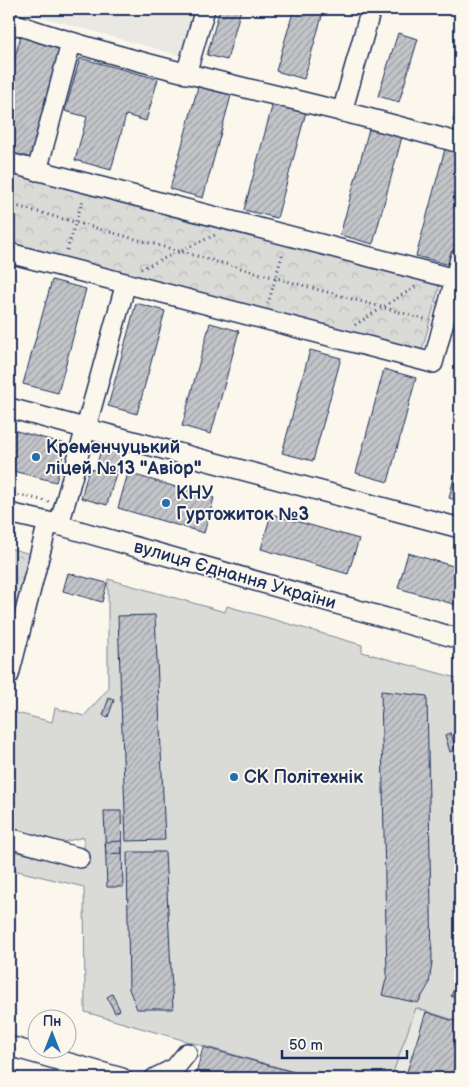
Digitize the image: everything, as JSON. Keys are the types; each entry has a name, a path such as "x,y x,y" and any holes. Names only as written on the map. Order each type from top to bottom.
{"street":[{"path":"186,74 205,9"},
{"path":"342,112 371,9"},
{"path":"14,20 71,43 460,143"},
{"path":"36,171 71,43"},
{"path":"9,163 458,280"},
{"path":"9,253 434,363 458,280 460,258"},
{"path":"9,675 54,524 64,506 86,427 121,282"},
{"path":"9,408 460,528"},
{"name":"вулиця Єднання України","path":"9,513 54,524 460,639"},
{"path":"9,838 80,858"},
{"path":"9,1046 122,1078"},
{"path":"156,1078 175,1068 187,1052"}],"path":[{"path":"62,266 88,184"},
{"path":"9,204 444,324"},
{"path":"121,282 240,224"},
{"path":"264,319 287,236"},
{"path":"335,337 435,274"},
{"path":"9,492 64,506"}],"shaded area":[{"path":"13,9 199,9 185,57"},
{"path":"416,1008 460,1022 460,1078 391,1078"}],"green space":[{"path":"9,173 440,284 421,354 9,246"},
{"path":"9,548 34,555 9,642"},
{"name":"СК Політехнік","path":"108,579 225,612 227,606 362,645 362,652 460,679 460,1022 416,1008 391,1078 315,1078 85,1012 84,887 9,869 9,850 84,868 84,837 51,845 9,833 9,711 52,722 55,708 84,716 108,689"}],"building":[{"path":"220,9 241,9 227,60 207,55"},
{"path":"294,9 324,9 304,79 276,71"},
{"path":"398,33 418,39 399,102 378,96"},
{"path":"21,35 61,46 30,158 9,152 9,79"},
{"path":"80,58 158,79 146,121 126,115 111,170 75,160 87,117 65,111"},
{"path":"199,83 232,92 203,198 170,189"},
{"path":"460,96 460,123 453,121"},
{"path":"273,103 306,112 277,218 244,210"},
{"path":"369,129 402,137 373,244 340,235"},
{"path":"445,149 460,153 460,226 450,265 416,256"},
{"path":"52,280 86,289 58,393 23,384"},
{"path":"136,303 165,311 137,414 108,406"},
{"path":"210,323 239,331 211,434 182,426"},
{"path":"310,350 341,358 313,461 282,453"},
{"path":"384,369 416,378 388,482 356,473"},
{"name":"Кременчуцький ліцей №13 \"Авіор\"","path":"9,429 66,444 56,482 9,470"},
{"path":"104,440 124,445 107,505 81,498 89,469 95,470"},
{"path":"460,454 460,501 449,498"},
{"name":"КНУ Гуртожиток №3","path":"128,473 214,498 204,533 118,508"},
{"path":"271,514 359,539 348,574 261,549"},
{"path":"408,553 460,568 460,606 398,588"},
{"path":"68,573 107,583 102,602 63,591"},
{"path":"155,615 165,840 126,841 118,616"},
{"path":"381,691 427,696 432,962 429,984 418,1003 382,995 387,976"},
{"path":"109,698 114,700 108,717 103,715"},
{"path":"451,733 456,750 450,752 445,735"},
{"path":"104,811 121,811 123,887 107,887"},
{"path":"122,841 122,853 106,854 105,842"},
{"path":"127,852 165,852 173,1009 137,1009 129,989"},
{"path":"458,980 460,981 460,990 457,999 451,996"},
{"path":"112,994 120,1010 115,1013 107,997"},
{"path":"426,1012 460,1023 460,1047 451,1078 405,1078"},
{"path":"203,1047 315,1078 195,1078"}],"place":[{"name":"Кременчуцький ліцей №13 \"Авіор\"","path":"36,457"},
{"name":"КНУ Гуртожиток №3","path":"166,503"},
{"name":"СК Політехнік","path":"234,777"}]}
